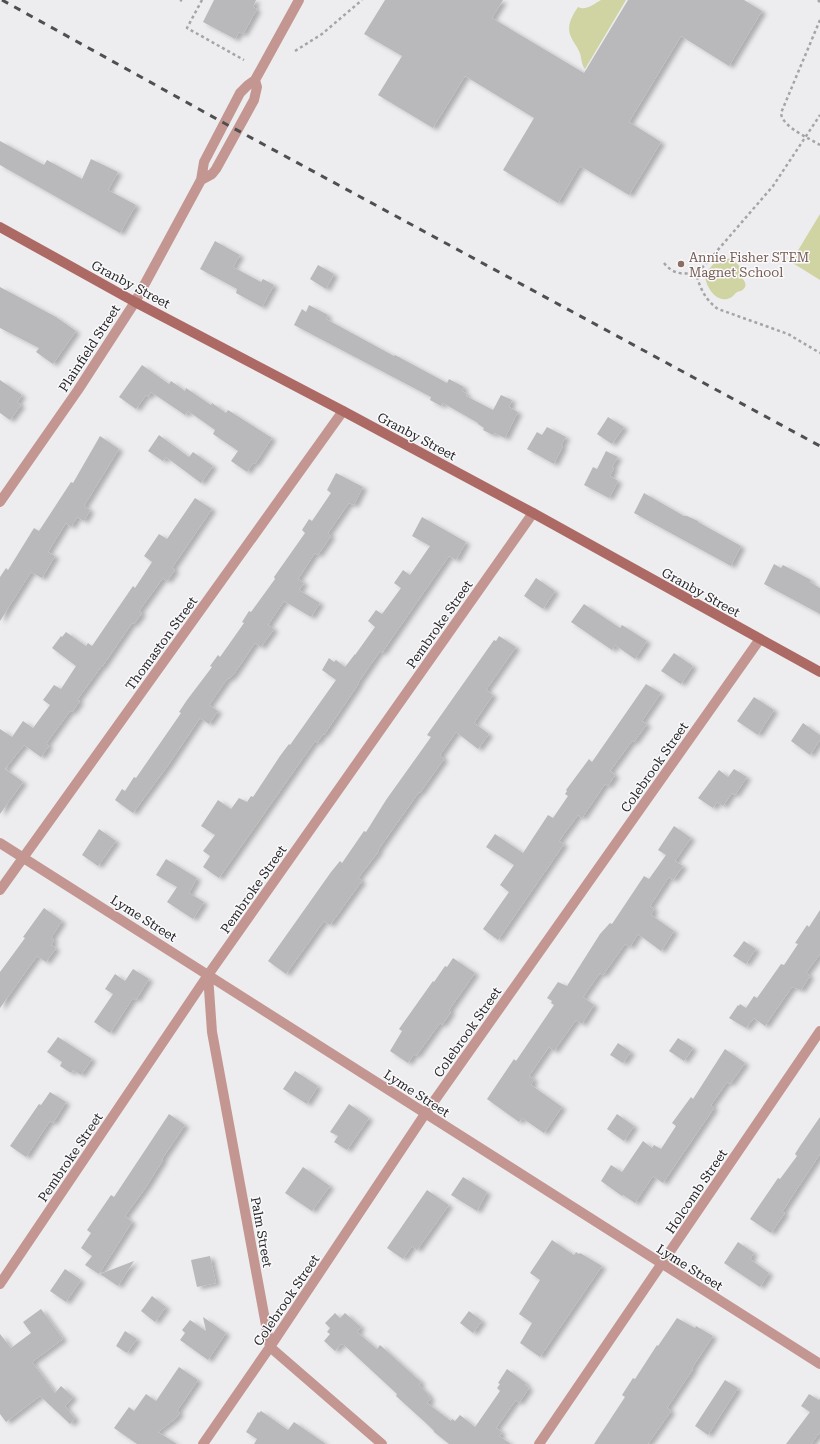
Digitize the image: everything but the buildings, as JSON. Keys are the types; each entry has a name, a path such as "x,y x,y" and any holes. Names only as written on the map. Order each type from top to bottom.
{"main road":[{"name":"Granby Street","path":"0,227 135,302 343,411 820,672"}],"street":[{"name":"Plainfield Street","path":"0,502 78,390 135,302 201,180 204,162 240,93 256,80 299,0"},
{"name":"Plainfield Street","path":"201,180 212,174 216,169 248,112 257,93 256,80"},
{"name":"Thomaston Street","path":"0,890 343,411"},
{"name":"Pembroke Street","path":"0,1284 208,975 532,514"},
{"name":"Colebrook Street","path":"203,1444 270,1347 425,1114 760,639"},
{"name":"Lyme Street","path":"0,842 425,1114 820,1364"},
{"name":"Palm Street","path":"208,975 212,1032 270,1347"},
{"name":"Holcomb Street","path":"539,1444 820,1031"},
{"path":"270,1347 382,1444"}],"path":[{"path":"202,0 187,28 244,60"},
{"path":"295,51 322,34 362,0"},
{"path":"820,20 781,113 786,124 820,145"},
{"path":"664,263 671,270 681,274 695,271 710,261 773,186 820,115"},
{"path":"695,271 702,291 709,302 718,309 788,334 820,353"}],"green space":[{"path":"601,0 626,0 585,69 579,51 571,37 569,25 578,7 587,8"},
{"path":"820,214 820,280 791,262"},
{"path":"731,258 740,267 741,276 745,283 745,287 731,298 720,298 712,293 707,284 705,274 715,262"}],"railway":[{"path":"2,0 224,123 820,446"}],"place":[{"name":"Annie Fisher STEM Magnet School","path":"681,264"}]}
